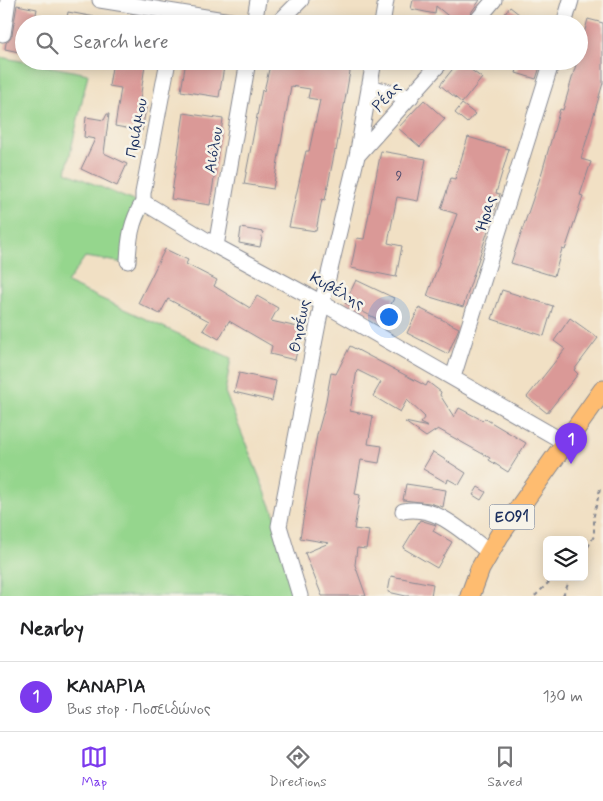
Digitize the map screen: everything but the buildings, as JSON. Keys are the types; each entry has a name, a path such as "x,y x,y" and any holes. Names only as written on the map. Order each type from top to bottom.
{"main road":[{"name":"ΕΟ91","path":"470,596 489,552 564,442 603,390"}],"street":[{"path":"3,34 8,0"},
{"path":"100,0 195,15"},
{"path":"256,15 258,0"},
{"path":"286,15 300,0"},
{"path":"384,15 386,0"},
{"path":"482,15 494,0"},
{"path":"567,15 571,0"},
{"name":"Πριάμου","path":"128,261 130,233 134,217 143,202 143,193 166,70"},
{"name":"Αιόλου","path":"216,246 246,70"},
{"name":"Θησέως","path":"300,596 279,526 322,303 357,156 372,70"},
{"name":"Ρέας","path":"357,156 434,70"},
{"name":"Ήρας","path":"453,377 549,70"},
{"path":"369,87 411,97"},
{"path":"365,112 387,124"},
{"name":"Κυβέλης","path":"143,202 216,246 322,303 564,442"},
{"path":"403,511 415,508 428,510 445,519 489,552"}],"path":[{"path":"588,547 594,536 594,515 600,489 603,487"},
{"path":"535,596 552,581"},
{"path":"563,596 569,581"}],"green space":[{"path":"0,57 15,60 15,70 67,70 88,74 66,172 147,207 125,263 85,257 67,283 231,358 225,392 279,526 300,596 0,596"}],"place":[{"name":"ΚΑΝΑΡΙΑ","path":"571,464"}]}
